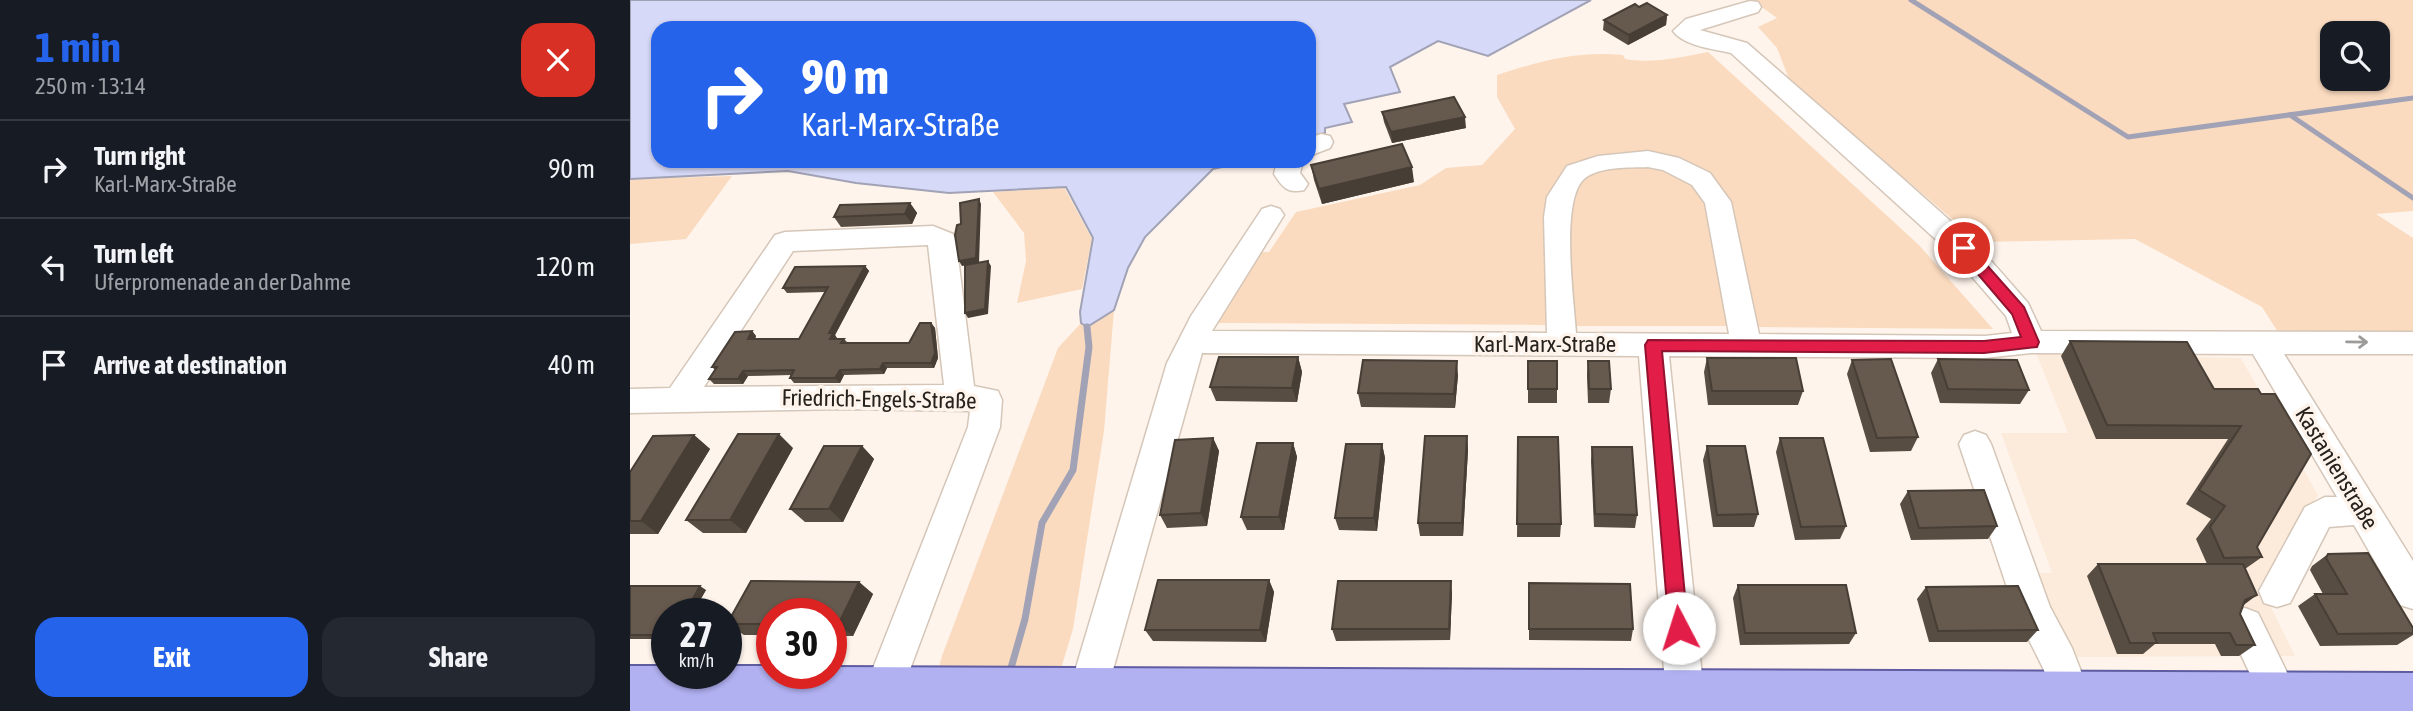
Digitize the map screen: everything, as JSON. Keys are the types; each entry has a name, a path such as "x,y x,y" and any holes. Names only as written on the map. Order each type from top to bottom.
{"main road":[{"path":"630,690 679,701 1074,691 2413,698"}],"street":[{"path":"1750,7 1694,24 1684,31 1739,48 1964,248 2018,311 2031,342"},
{"path":"1562,344 1557,217 1560,197 1576,172 1598,164 1635,159 1670,164 1687,171 1701,179 1718,202 1746,345"},
{"path":"1074,691 1182,363 1259,230 1271,215"},
{"path":"680,398 785,242 933,235 943,241 959,397"},
{"name":"Karl-Marx-Straße","path":"1192,342 1984,347 2031,342 2413,343"},
{"name":"Kastanienstraße","path":"2261,342 2413,593"},
{"path":"1653,345 1685,695"},
{"name":"Friedrich-Engels-Straße","path":"630,401 680,398 959,397 987,400 987,421 881,696"},
{"path":"1975,444 2034,614 2059,661 2072,697"},
{"path":"2277,591 2317,517 2325,512 2362,510"},
{"path":"2245,625 2280,697"}],"shaded area":[{"path":"1752,0 2413,0 2413,211 2376,214 2413,238 2413,333 2278,332 2262,307 2135,239 1979,242 1789,79 1777,48 1758,27 1777,18"},
{"path":"1708,52 1919,245 1993,329 1755,327 1728,196 1707,170 1652,151 1614,153 1580,163 1553,185 1546,212 1550,325 1214,323 1254,252 1269,252 1296,212 1420,185 1446,168 1482,165 1515,129 1497,97 1497,75 1544,61 1589,54 1623,55 1625,59 1646,61"},
{"path":"1622,163 1674,170 1712,199 1733,326 1569,326 1564,247 1568,205 1573,189 1586,175"},
{"path":"732,176 686,239 630,244 630,179"},
{"path":"1064,187 1092,239 1082,289 1017,303 1026,261 1024,233 993,192"},
{"path":"1114,310 1104,431 1073,629 1048,711 927,711 942,656 1058,348 1081,323 1087,326"},
{"path":"2036,353 2241,358 2318,495 2260,585 2295,656 2068,657 2038,573 2052,573 2001,433 2068,433"}],"water":[{"path":"630,0 1591,0 1488,56 1438,41 1390,67 1400,92 1344,104 1352,122 1325,128 1325,133 1316,135 1316,21 651,21 651,168 1218,168 1213,169 1145,237 1128,268 1114,310 1087,327 1081,323 1080,312 1093,238 1066,187 949,193 856,183 788,171 630,179"}],"building":[{"path":"1647,3 1667,15 1629,35 1604,20 1635,4 1639,7"},
{"path":"1454,97 1465,117 1391,132 1382,112"},
{"path":"1402,144 1412,167 1319,189 1312,168 1316,168 1316,164"},
{"path":"979,199 976,258 959,261 955,235 957,225 961,224 960,203"},
{"path":"910,203 905,214 834,217 840,205"},
{"path":"988,261 985,309 965,313 965,265"},
{"path":"865,266 829,333 833,333 830,339 844,339 841,343 909,343 920,323 931,323 935,353 931,363 883,363 880,369 840,370 835,378 790,378 794,370 743,371 738,379 709,379 717,367 712,367 735,332 752,331 748,339 799,339 828,287 783,288 795,267"},
{"path":"2070,341 2187,342 2214,389 2258,389 2261,394 2275,394 2311,454 2257,547 2262,557 2224,558 2210,527 2225,506 2199,490 2241,426 2107,425"},
{"path":"1219,357 1298,357 1292,388 1210,387"},
{"path":"1707,358 1796,358 1803,391 1712,391"},
{"path":"1891,359 1918,437 1877,438 1852,360"},
{"path":"1938,359 2017,360 2029,390 1948,389"},
{"path":"1363,360 1457,361 1454,394 1358,393"},
{"path":"1528,361 1557,361 1557,389 1528,389"},
{"path":"1588,361 1609,361 1611,389 1589,389"},
{"path":"738,434 779,434 730,520 686,520"},
{"path":"694,435 641,521 630,521 630,472 653,436"},
{"path":"1425,436 1467,436 1462,523 1418,523"},
{"path":"1518,437 1558,437 1561,524 1517,524"},
{"path":"1213,438 1201,513 1160,515 1175,440"},
{"path":"1780,438 1823,438 1846,526 1801,527"},
{"path":"1257,443 1293,443 1279,517 1241,517"},
{"path":"1346,444 1382,444 1374,518 1335,518"},
{"path":"824,446 862,446 829,509 790,509"},
{"path":"1707,446 1745,446 1758,514 1717,515"},
{"path":"1592,447 1632,447 1637,515 1595,514"},
{"path":"1984,490 1997,526 1919,528 1908,491"},
{"path":"2368,553 2413,628 2413,633 2338,634 2315,594 2347,594 2326,558 2328,554"},
{"path":"2098,564 2243,564 2257,595 2245,600 2240,614 2255,645 2236,645 2230,633 2153,633 2157,643 2130,643"},
{"path":"1158,580 1269,580 1260,630 1145,630"},
{"path":"751,581 859,582 847,607 847,598 756,598 756,624 742,624 742,598"},
{"path":"1338,581 1451,581 1449,629 1332,629"},
{"path":"1529,583 1630,584 1633,629 1529,629"},
{"path":"1738,585 1846,585 1856,633 1745,633"},
{"path":"630,586 700,586 693,598 651,598 651,635 630,635"},
{"path":"2018,586 2038,630 1938,631 1926,587"}],"waterway":[{"path":"1911,0 2128,137 2413,98"},
{"path":"2290,115 2413,198"},
{"path":"1009,675 1025,619 1042,523 1073,470 1089,347 1087,327"}],"route":[{"path":"1679,628 1653,345 1984,347 2031,342 2018,311 1964,248"}]}
